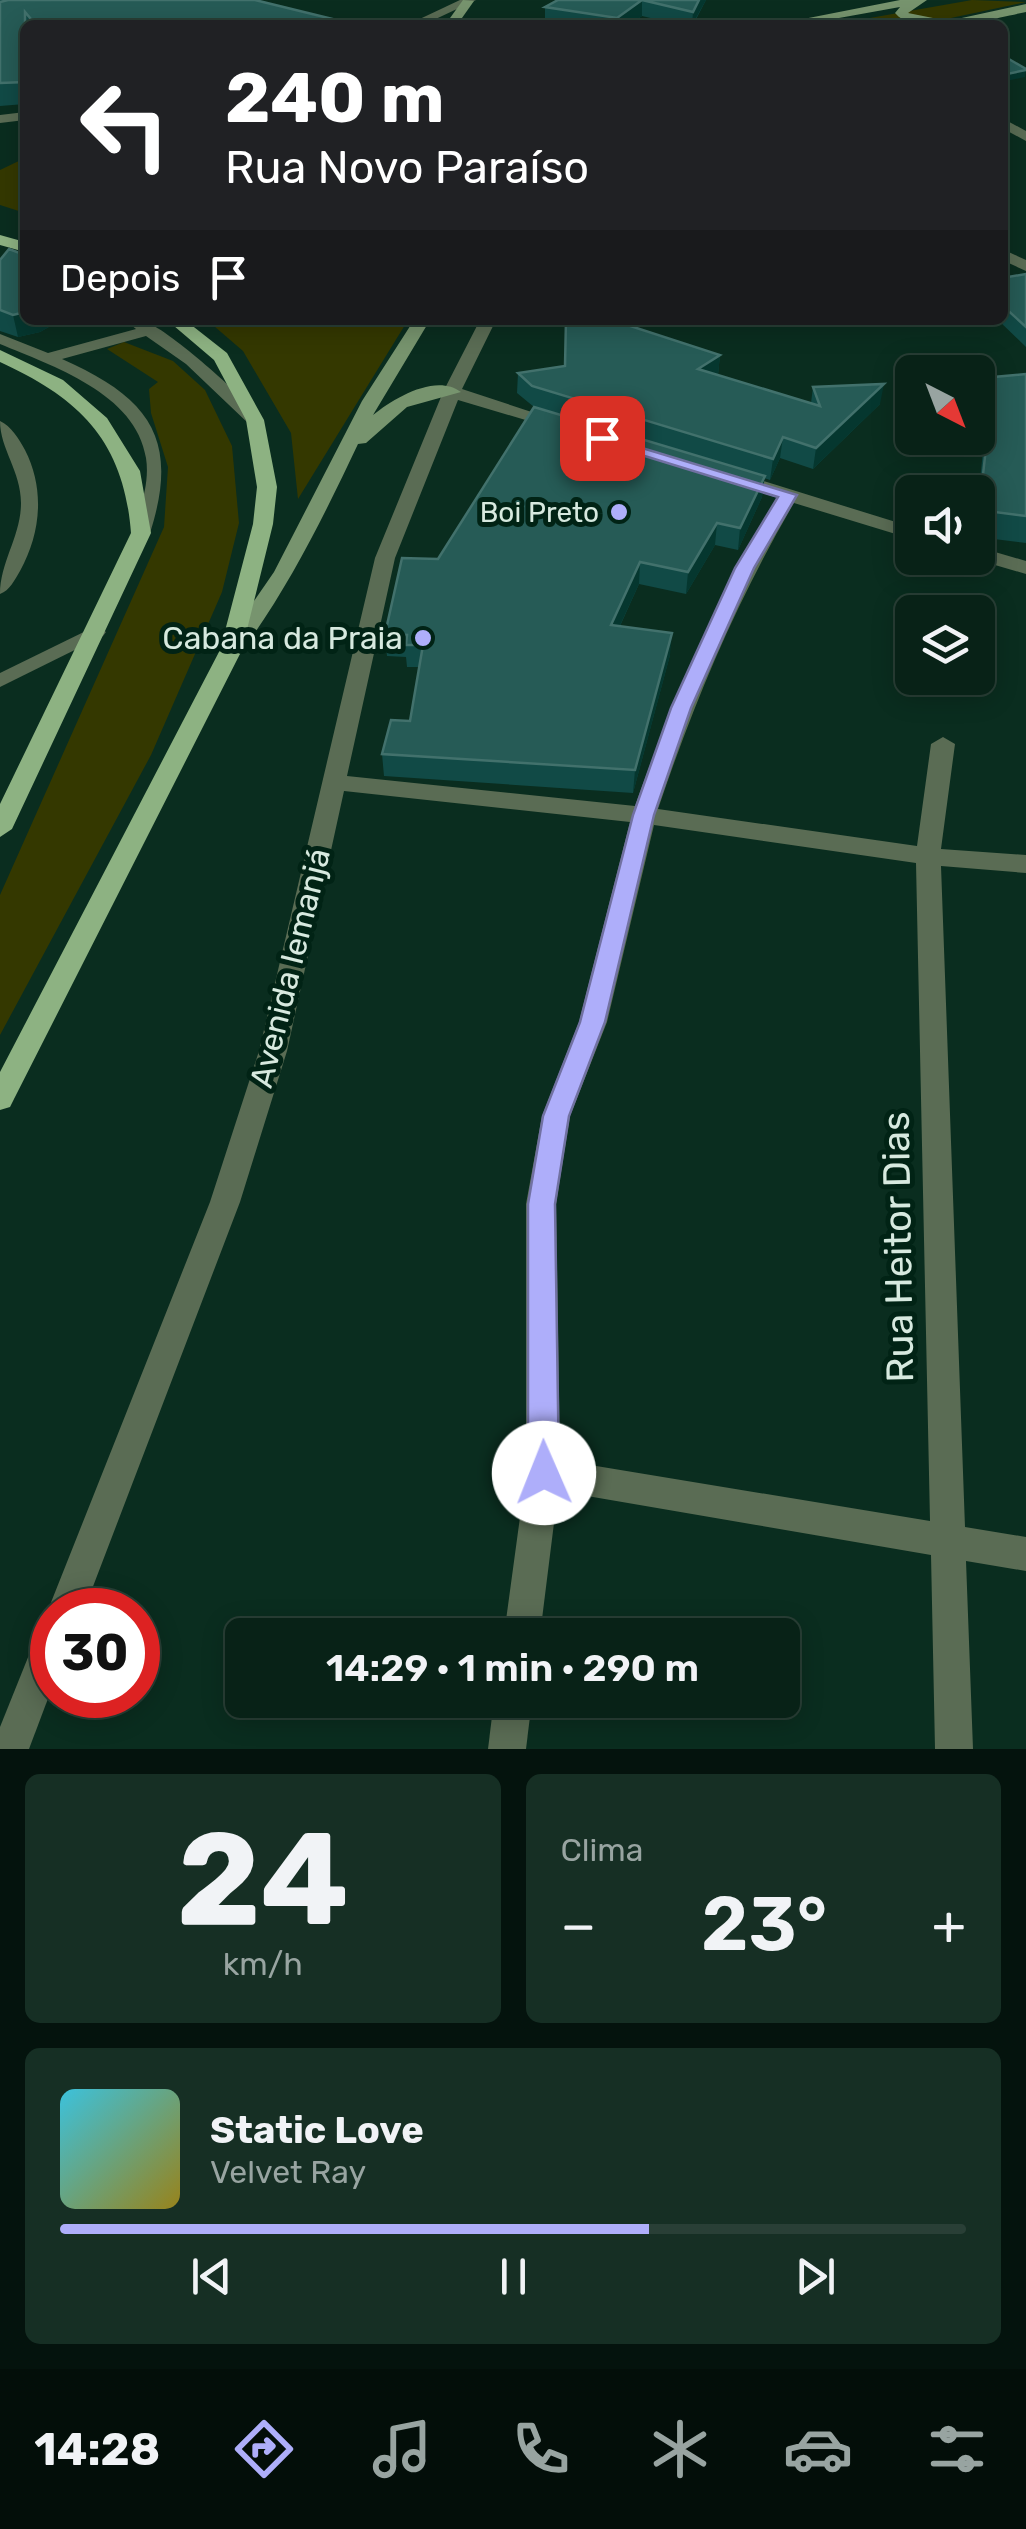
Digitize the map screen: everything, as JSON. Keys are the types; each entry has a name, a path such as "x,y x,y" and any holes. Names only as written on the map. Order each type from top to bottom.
{"main road":[{"path":"0,1099 231,650 263,524 267,487 255,420 221,357 181,325"},
{"path":"0,355 56,383 110,432 141,496 141,533 0,829"}],"street":[{"path":"806,20 918,0"},
{"path":"918,0 901,13 921,20"},
{"path":"425,20 469,1"},
{"path":"976,20 1026,8"},
{"path":"816,18 827,20"},
{"path":"231,650 266,610 338,460 386,371 418,325"},
{"name":"Avenida Iemanjá","path":"75,1588 225,1202 272,1051 385,558 452,392 486,325"},
{"path":"338,460 401,400 424,392 452,392 583,432"},
{"path":"714,472 895,527"},
{"path":"524,1618 544,1473 541,1204 556,1116 593,1022 644,815 712,633 788,495"},
{"path":"995,558 1026,568"},
{"name":"Rua Heitor Dias","path":"943,744 928,856 945,1544 954,1749"},
{"path":"334,782 644,815 928,856 1026,864"},
{"path":"544,1473 945,1544 1026,1554"},
{"path":"10,1749 30,1699"},
{"path":"506,1749 510,1718"}],"lane":[{"path":"142,325 192,361 255,420"},
{"path":"48,358 150,330"},
{"path":"0,339 48,358 121,398 148,431 157,482 154,504 141,533"},
{"path":"0,426 30,472 32,513 20,555 0,588"},
{"path":"0,682 96,632"}],"green space":[{"path":"972,0 1026,2 941,20 858,20"},
{"path":"20,160 20,211 0,205 0,170"},
{"path":"213,325 405,325 298,499 291,433 243,351"},
{"path":"124,342 173,361 205,390 232,446 239,523 222,592 151,755 0,1035 0,895 164,527 168,467 151,413 149,389 158,382 107,349"}],"building":[{"path":"255,0 337,20 32,20 25,12 25,20 20,20 20,82 0,83 0,2"},
{"path":"558,0 642,0 617,18 545,7"},
{"path":"642,0 699,0 693,12"},
{"path":"1008,58 1026,69 1008,74"},
{"path":"9,249 20,253 20,313 0,310 0,260"},
{"path":"1026,274 1026,327 1008,310 1008,277"},
{"path":"566,325 627,325 720,355 698,369 820,406 813,387 884,384 816,448 783,437 773,459 532,386 518,373 565,366"},
{"path":"1026,374 1026,516 995,512 995,475 983,475 985,455 995,455 995,377"},
{"path":"534,407 765,476 740,528 717,523 688,572 640,562 611,625 672,633 635,770 382,754 391,720 410,721 423,645 406,645 407,635 385,634 402,558 438,559"}],"place":[{"name":"Boi Preto","path":"619,512"},
{"name":"Cabana da Praia","path":"423,638"}],"route":[{"path":"544,1473 541,1204 556,1116 593,1022 644,815 681,708 712,633 788,495 602,438"}]}
